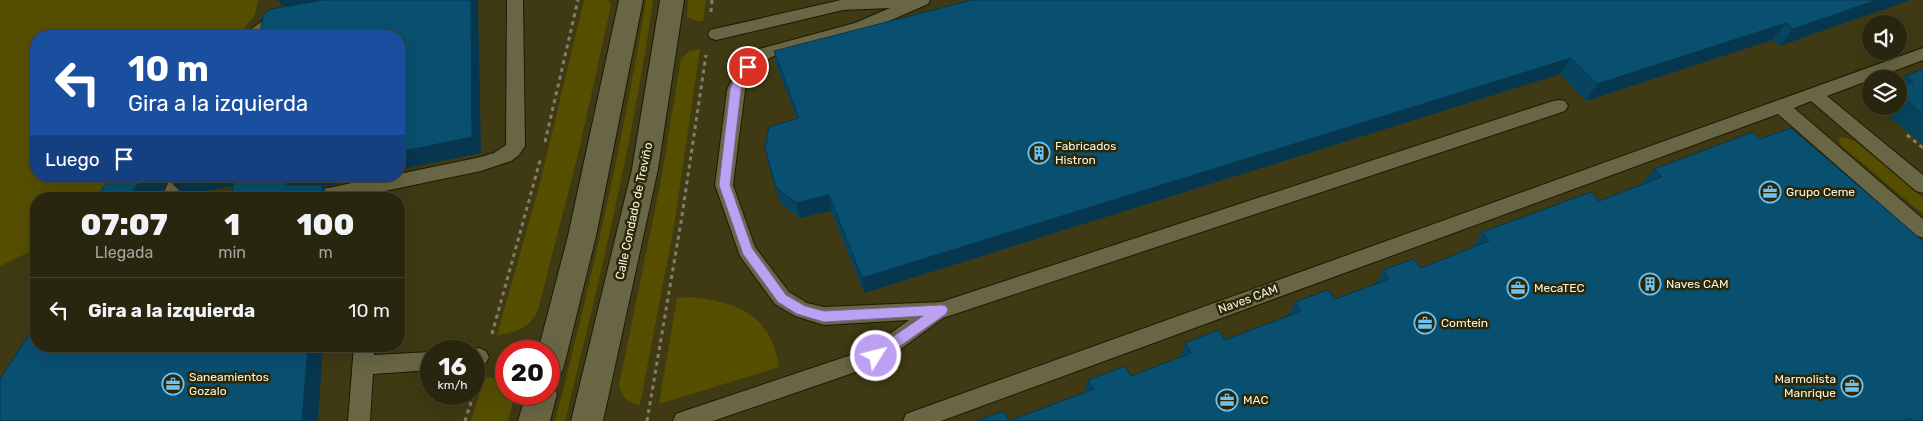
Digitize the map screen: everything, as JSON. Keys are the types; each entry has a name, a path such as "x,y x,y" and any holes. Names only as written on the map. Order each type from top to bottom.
{"street":[{"path":"556,340 582,236 631,0"},
{"name":"Calle Condado de Treviño","path":"587,421 645,169 672,0"},
{"path":"534,421 538,405"}],"lane":[{"path":"405,179 501,159 516,146 515,0"},
{"path":"716,34 843,5 922,0"},
{"path":"922,0 860,27 765,53 754,59 740,78 736,90 724,185 747,250 782,298 802,310 824,316 942,310 1559,106"},
{"path":"261,30 277,19 295,16"},
{"name":"Naves CAM","path":"914,421 1923,54"},
{"path":"1814,94 1923,186"},
{"path":"1780,106 1923,230"},
{"path":"343,192 393,182"},
{"path":"684,421 876,356 942,310"},
{"path":"359,421 364,356 420,360"}],"path":[{"path":"544,143 578,0"},
{"path":"711,14 712,0"},
{"path":"646,421 682,222 707,49"},
{"path":"485,342 542,152"},
{"path":"465,421 469,405"}],"shaded area":[{"path":"0,0 258,0 255,15 243,30 30,30 30,182 122,182 110,192 30,192 30,252 0,266"},
{"path":"258,0 1923,0 1923,421 0,421 0,266 30,252 30,352 405,352 405,192 110,192 122,182 405,182 405,30 243,30 255,15"},
{"path":"584,0 608,0 611,5 579,150 538,310 527,325 510,333 497,335 539,187"},
{"path":"646,0 653,0 636,106 590,317 565,421 555,421 605,212"},
{"path":"688,0 706,0 703,21 687,17"},
{"path":"700,49 674,226 640,405 626,399 619,385 660,186 681,59 689,51"},
{"path":"1843,137 1855,141 1923,198 1923,214 1842,146 1839,138"},
{"path":"688,297 721,302 736,307 748,314 768,334 775,349 779,367 659,404 677,298"},
{"path":"485,378 495,379 495,405 512,405 508,421 471,421 476,405 485,405"}],"building":[{"path":"323,0 471,0 472,137 405,151 405,30 261,30 263,15 271,9"},
{"name":"Fabricados Histron","path":"972,0 1877,0 1793,29 1786,23 1597,84 1571,58 862,278 829,195 796,203 776,187 765,148 769,127 799,118 774,51"},
{"path":"1923,69 1923,114 1907,101 1907,85 1913,82 1907,76"},
{"name":"Naves CAM","path":"1791,128 1923,241 1923,421 1913,421 1910,418 1904,421 1009,421 1094,389 1088,380 1125,366 1131,376 1191,353 1185,343 1219,330 1225,340 1301,311 1295,302 1328,290 1335,299 1389,279 1383,270 1413,259 1421,268 1489,241 1482,232 1591,192 1599,201 1662,177 1654,169 1753,132 1760,139"},
{"path":"107,182 144,182 138,184 133,192 100,192"},
{"path":"234,182 287,182 287,185 322,185 322,192 232,192"},
{"name":"Saneamientos Gozalo","path":"30,333 30,352 308,352 302,421 0,421 0,379"},
{"path":"1004,411 1009,421 976,421"}],"place":[{"name":"Fabricados Histron","path":"1039,153"},
{"name":"Grupo Ceme","path":"1770,192"},
{"name":"Naves CAM","path":"1650,284"},
{"name":"MecaTEC","path":"1518,288"},
{"name":"Comtein","path":"1425,323"},
{"name":"Saneamientos Gozalo","path":"173,384"},
{"name":"Marmolista Manrique","path":"1852,386"},
{"name":"MAC","path":"1227,400"}],"route":[{"path":"748,67 740,78 736,90 724,185 747,250 782,298 802,310 824,316 942,310 936,312 876,356"}]}
